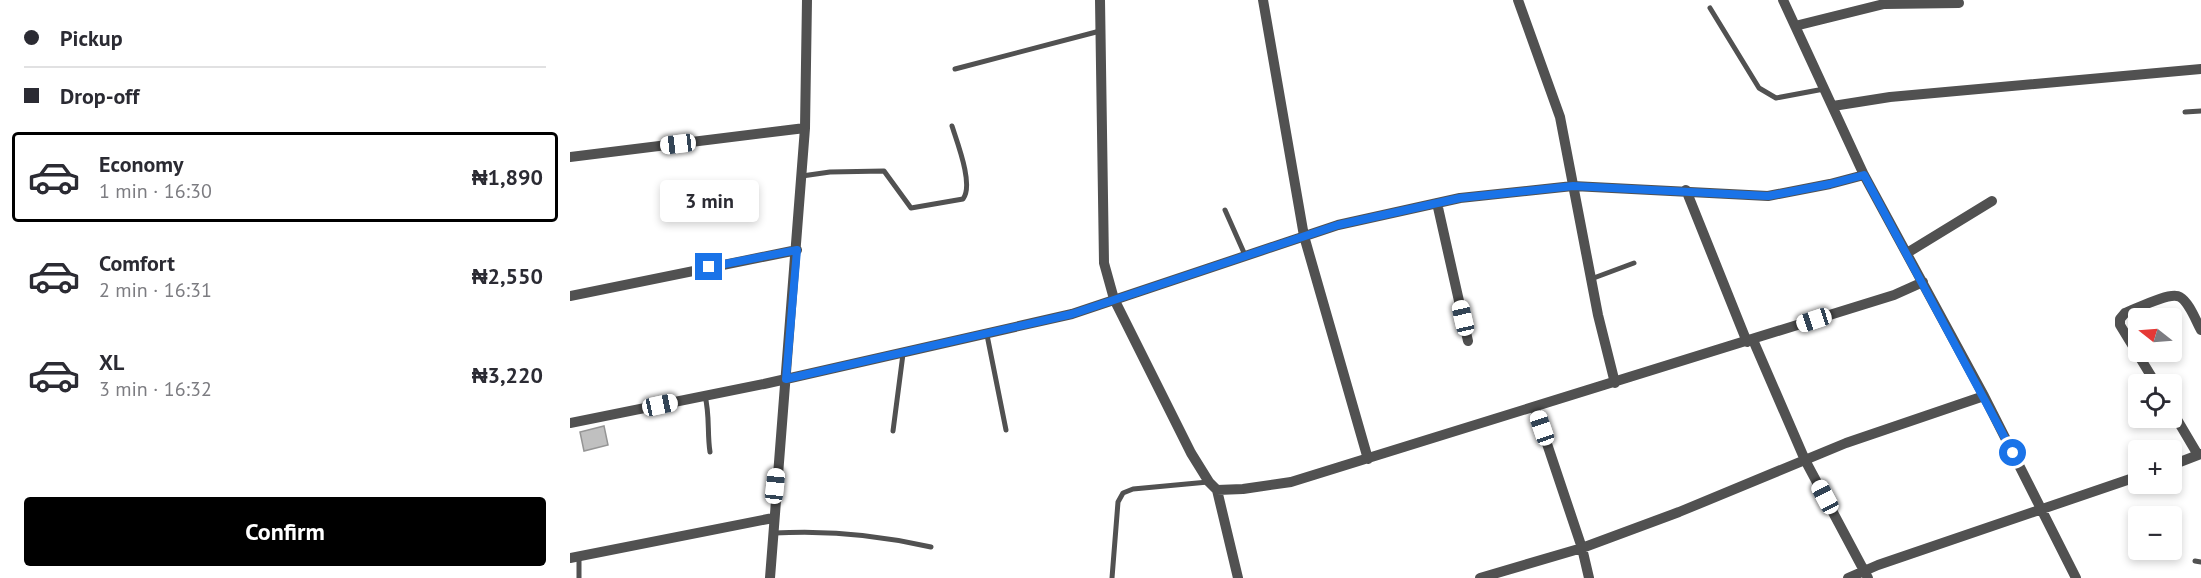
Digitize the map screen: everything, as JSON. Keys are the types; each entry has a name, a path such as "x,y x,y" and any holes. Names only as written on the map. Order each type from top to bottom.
{"street":[{"path":"770,578 806,128 807,0"},
{"path":"1100,0 1104,263 1114,299 1213,486 1238,578"},
{"path":"1263,0 1304,236 1368,459"},
{"path":"1518,0 1560,117 1591,279 1615,383"},
{"path":"1783,0 1864,175 1984,396 2076,578"},
{"path":"1795,26 1884,4 1959,3"},
{"path":"1833,106 1890,97 2201,69"},
{"path":"570,157 806,128"},
{"path":"570,423 903,354 1072,314 1338,225 1460,198 1573,186 1768,196 1864,175"},
{"path":"1686,190 1750,341 1805,459 1866,574"},
{"path":"1907,253 1992,201"},
{"path":"1437,203 1468,342"},
{"path":"570,296 797,250"},
{"path":"1213,486 1243,489 1291,482 1750,341 1894,295 1923,282"},
{"path":"2150,374 2120,325 2120,319 2125,313 2172,294 2180,297 2185,303 2201,330"},
{"path":"1480,578 1582,548 1679,512 1805,459 1984,396"},
{"path":"1535,408 1582,548 1589,578"},
{"path":"2182,427 2200,455 2182,461"},
{"path":"1848,578 1866,574 2128,480"},
{"path":"574,557 774,518"}],"lane":[{"path":"1710,8 1759,88 1776,98 1824,89"},
{"path":"955,69 1101,31"},
{"path":"2185,112 2201,111"},
{"path":"802,176 830,172 884,171 911,208 963,199 967,190 962,156 952,126"},
{"path":"1225,210 1245,255"},
{"path":"1591,279 1634,263"},
{"path":"987,335 1006,430"},
{"path":"893,431 903,354"},
{"path":"705,396 710,418 710,452"},
{"path":"1112,578 1118,502 1123,493 1133,489 1213,486"},
{"path":"773,533 828,532 902,540 931,547"},
{"path":"574,557 579,578"}],"building":[{"path":"604,426 608,445 584,451 580,432"}],"route":[{"path":"709,267 797,250 786,379 1072,314 1338,225 1460,198 1573,186 1768,196 1864,175 2013,453"}]}
